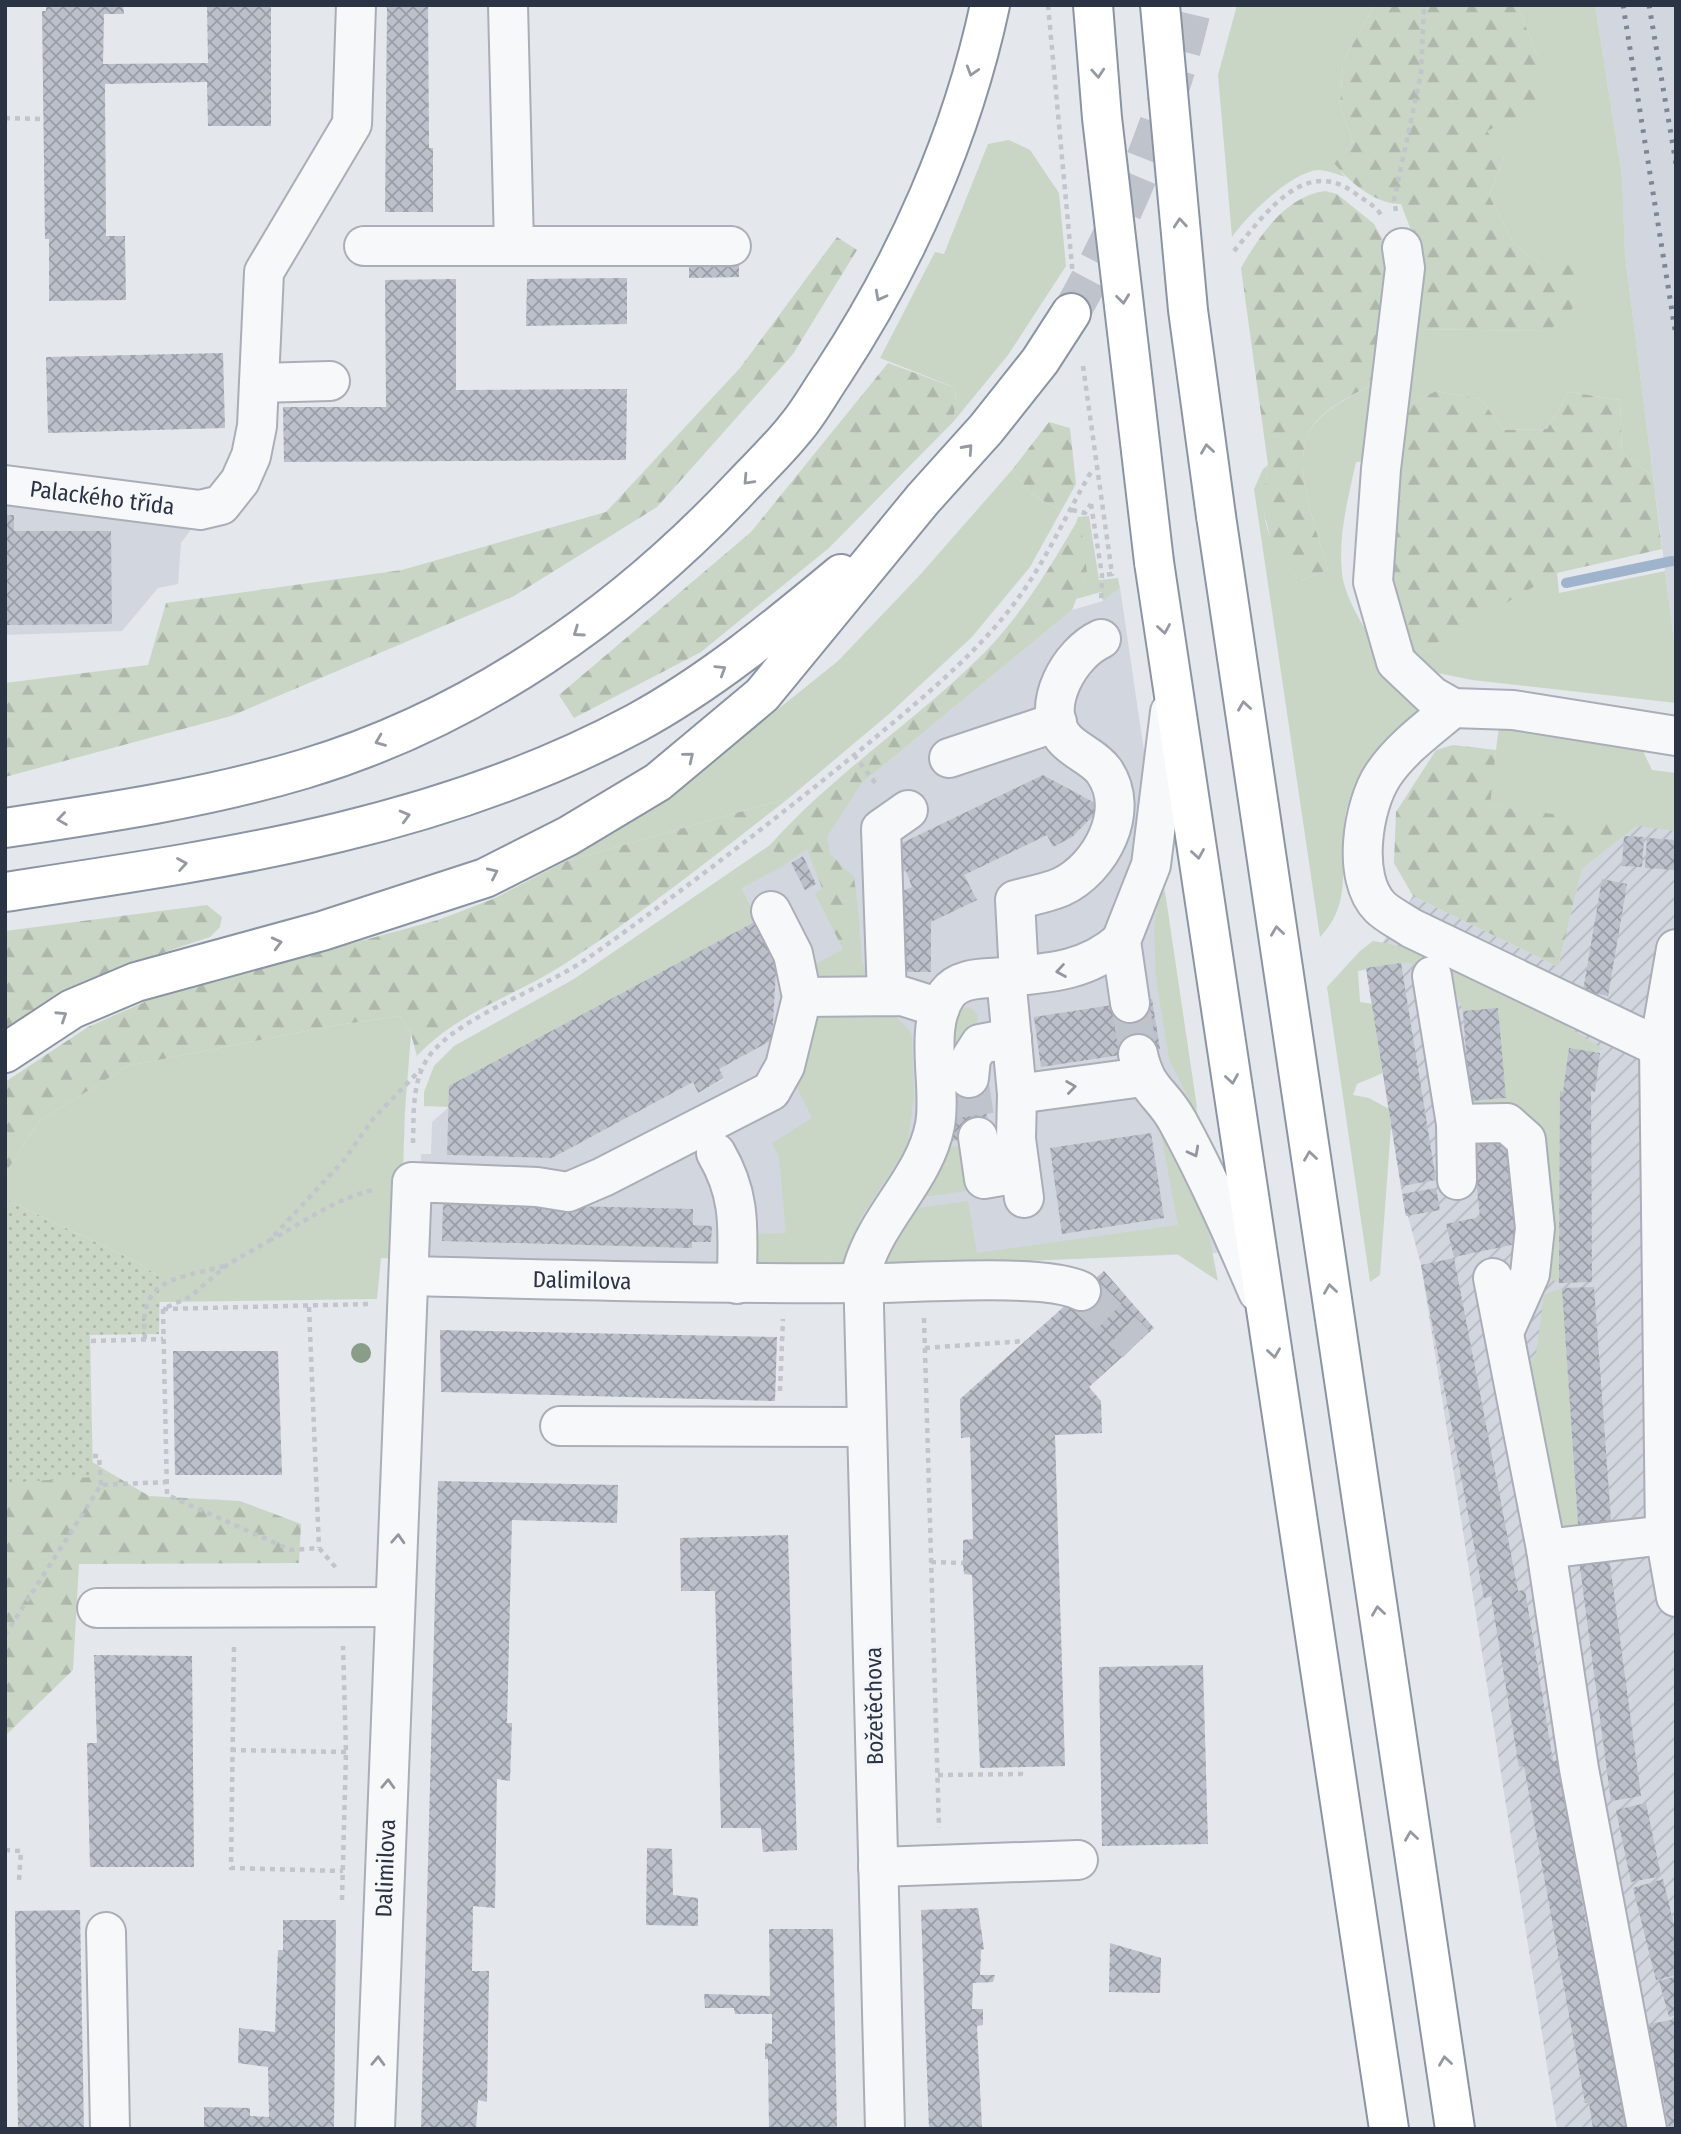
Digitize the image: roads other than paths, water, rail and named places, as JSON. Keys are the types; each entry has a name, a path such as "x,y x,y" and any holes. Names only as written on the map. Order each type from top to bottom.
{"highway":[{"path":"5,828 118,811 237,786 306,768 381,741 520,672 631,590 713,517 795,430 865,324 912,236 952,136 990,5"},
{"path":"1093,5 1102,118 1154,562 1389,2129"},
{"path":"1160,5 1188,310 1216,516 1455,2129"},
{"path":"5,1053 72,1009 136,982 322,931 485,877 568,836 659,782 762,695 923,499 1001,410 1040,361 1071,313"},
{"path":"5,892 297,845 413,814 514,780 636,723 745,654 852,566 923,499"}],"street":[{"path":"330,381 259,383 264,272 352,124 356,5"},
{"path":"508,5 514,245"},
{"path":"364,246 731,246"},
{"path":"1402,248 1405,268 1381,469 1373,582 1396,662 1432,696 1452,708 1513,710 1676,736"},
{"name":"Palackého třída","path":"5,485 200,510 220,505 240,481 251,456 257,426 259,383"},
{"path":"978,1137 984,1179 1022,1186 1016,1139 1017,1094 1012,1038 1015,900 1061,887 1091,866 1110,832 1114,815 1109,779 1103,769 1063,737 1055,710 1070,666 1088,645 1101,639"},
{"path":"802,997 902,996 940,1008 953,987 964,981 1079,967 1107,953 1121,941 1143,890 1153,855 1173,686"},
{"path":"1452,708 1383,774 1369,804 1362,842 1366,881 1379,906 1411,928 1659,1047"},
{"path":"949,758 1057,722"},
{"path":"887,996 881,829 908,810"},
{"path":"409,1289 412,1182 537,1187 568,1192 603,1177 771,1091 785,1066 802,997 793,954 771,911"},
{"path":"1121,941 1130,1003"},
{"path":"1676,948 1659,1047 1665,1535 1676,1597"},
{"path":"1432,975 1456,1124 1457,1180"},
{"name":"Božetěchova","path":"885,2129 863,1267 869,1246 932,1139 937,1111 936,1030 940,1008"},
{"path":"970,1078 971,1058 980,1044 1012,1038"},
{"path":"1017,1094 1140,1065 1176,1118 1213,1188 1268,1315"},
{"path":"1456,1124 1507,1123 1525,1140 1534,1239 1530,1274 1504,1332"},
{"path":"716,1153 731,1178 736,1203 737,1284"},
{"path":"1493,1278 1546,1549 1579,1769 1647,2129"},
{"name":"Dalimilova","path":"375,2129 409,1289 923,1283 1068,1284 1081,1291"},
{"path":"560,1426 867,1427"},
{"path":"1546,1549 1665,1535"},
{"path":"97,1608 395,1607"},
{"path":"878,1867 1077,1860"},
{"path":"106,1932 110,2129"}],"waterway":[{"path":"1566,583 1672,561"}],"tunnel":[{"path":"1071,313 1109,240 1143,164 1171,85 1193,5"},
{"path":"1130,1003 1138,1052"},
{"path":"969,1078 978,1137"},
{"path":"1081,1291 1136,1344"}],"railway":[{"path":"1623,5 1676,336"},
{"path":"1649,5 1676,164"}]}
